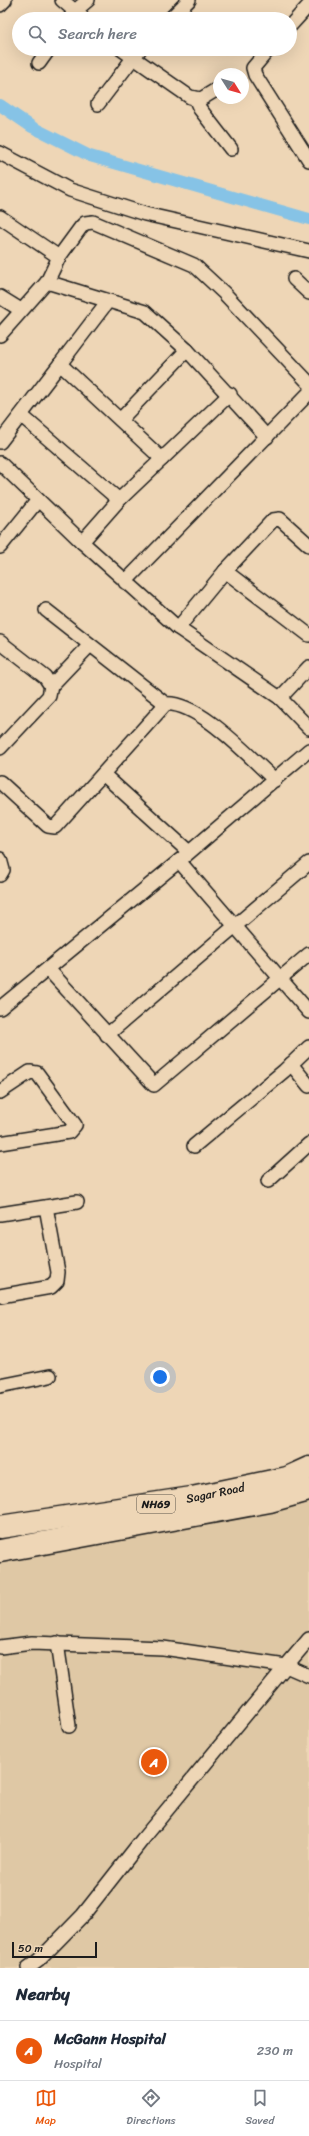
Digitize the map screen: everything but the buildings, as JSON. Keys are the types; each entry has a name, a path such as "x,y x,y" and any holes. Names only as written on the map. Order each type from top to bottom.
{"highway":[{"name":"Sagar Road","path":"0,1527 192,1498 287,1478 309,1468"},
{"name":"Sagar Road","path":"0,1551 270,1501 309,1490"}],"street":[{"path":"0,5 5,0"},
{"path":"62,0 72,12"},
{"path":"80,12 88,0"},
{"path":"177,12 189,0"},
{"path":"297,18 309,5"},
{"path":"39,64 44,56"},
{"path":"98,104 134,56"},
{"path":"140,56 195,98 201,99 213,92"},
{"path":"249,70 262,56"},
{"path":"249,72 255,75 309,160"},
{"path":"195,98 200,109 231,149"},
{"path":"0,153 70,190 145,214 309,251"},
{"path":"0,217 59,257"},
{"path":"0,335 47,282 59,257 85,223 93,222 194,265 224,293 309,383"},
{"path":"294,279 309,293"},
{"path":"47,282 145,312 187,350 230,394 267,437"},
{"path":"0,297 21,310"},
{"path":"0,442 22,416 108,300"},
{"path":"121,419 187,350"},
{"path":"60,364 121,419 162,459"},
{"path":"125,582 309,393"},
{"path":"82,542 119,500 230,394"},
{"path":"22,416 119,500"},
{"path":"0,463 125,582 178,628 280,698 309,728"},
{"path":"0,547 38,500"},
{"path":"178,628 225,571 273,520 277,518 280,519 309,545"},
{"path":"225,571 309,635"},
{"path":"46,610 164,704 181,705 201,715 274,780"},
{"path":"0,642 45,677 51,686"},
{"path":"0,748 49,696 51,686 90,645"},
{"path":"280,698 309,667"},
{"path":"0,782 51,828 55,827 164,704"},
{"path":"1,1005 48,969 184,857 309,750"},
{"path":"102,774 184,857 235,927 309,1012"},
{"path":"0,859 3,870 0,875"},
{"path":"107,1035 309,863"},
{"path":"48,969 152,1084 157,1084 309,954"},
{"path":"194,1146 309,1047"},
{"path":"291,1064 309,1086"},
{"path":"0,1092 30,1072 37,1073 75,1125 69,1132 0,1143"},
{"path":"268,1181 309,1144"},
{"path":"0,1214 77,1202"},
{"path":"0,1296 51,1287 56,1280 58,1272 46,1207"},
{"path":"0,1386 50,1376"},
{"path":"28,1968 39,1960 84,1915 142,1840 309,1639"},
{"path":"0,1647 32,1643 57,1643 163,1648 286,1666 309,1676"},
{"path":"57,1643 69,1726"}],"shaded area":[{"path":"309,1500 309,1968 0,1968 0,1557"}],"waterway":[{"path":"0,105 32,127 90,156 309,219"}],"place":[{"name":"McGann Hospital","path":"154,1762"}]}
